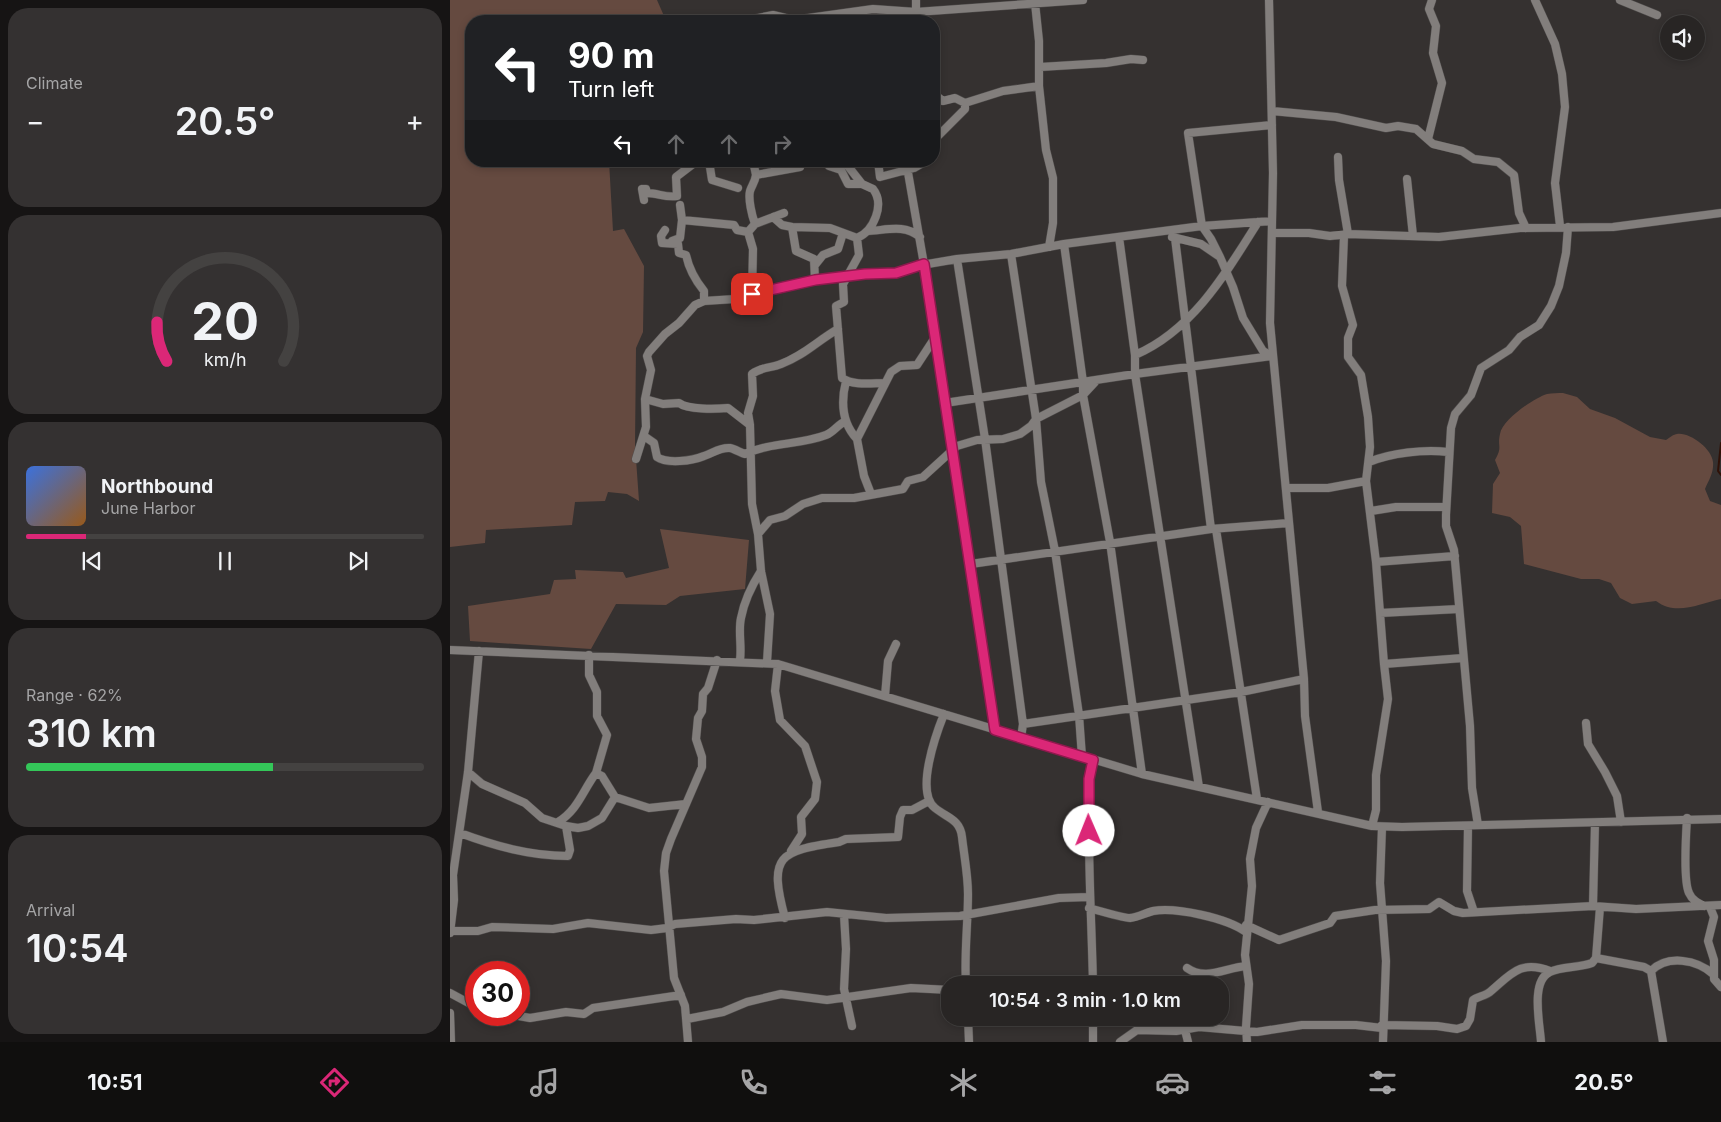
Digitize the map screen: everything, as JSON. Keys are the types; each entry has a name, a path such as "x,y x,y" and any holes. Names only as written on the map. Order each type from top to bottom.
{"street":[{"path":"916,0 916,12"},
{"path":"830,15 873,9 916,12 1083,0"},
{"path":"1268,0 1272,111 1273,233 1269,308 1272,356 1278,388 1304,679 1305,716 1318,812"},
{"path":"1428,139 1442,83 1433,53 1436,26 1429,10 1432,0"},
{"path":"1478,825 1472,788 1470,726 1458,609 1455,556 1446,526 1445,507 1448,452 1453,418 1471,395 1481,368 1509,350 1520,337 1539,325 1559,286 1566,253 1564,226 1556,183 1565,107 1562,74 1555,44 1535,0"},
{"path":"1620,0 1657,15"},
{"path":"1035,3 1040,67 1039,86 1045,141 1053,186 1053,223 1049,247"},
{"path":"1040,67 1063,64 1106,63 1131,59 1143,60"},
{"path":"965,103 980,96 1039,86"},
{"path":"940,99 943,101 955,98 965,103"},
{"path":"940,134 965,109 965,103"},
{"path":"1272,111 1328,116 1386,128 1406,127 1416,129 1433,144 1462,151 1474,160 1498,162 1514,175 1519,213 1526,228"},
{"path":"1272,125 1188,133 1202,226 1211,239 1226,274 1234,287 1242,318 1262,351 1272,356"},
{"path":"1338,157 1346,235 1342,286 1353,325 1348,338 1348,357 1362,375 1365,388 1370,447 1366,481 1371,511 1388,699 1376,775 1376,810 1372,826"},
{"path":"644,200 642,189 646,189 648,193 656,193 666,198 677,196 676,177 689,167"},
{"path":"710,167 712,180 738,188"},
{"path":"754,167 755,184 750,191 752,218 756,224"},
{"path":"756,175 800,167"},
{"path":"832,167 840,170 848,184 862,184 873,189 876,193"},
{"path":"849,167 862,184"},
{"path":"858,238 868,231 877,214 876,193 880,177 879,167"},
{"path":"880,177 902,167"},
{"path":"907,167 936,336 995,730"},
{"path":"1407,179 1413,236"},
{"path":"671,243 680,238 682,220 680,205"},
{"path":"748,232 756,224 784,213"},
{"path":"1273,233 1466,236 1501,229 1564,226 1613,227 1721,213"},
{"path":"773,217 782,224 792,227 830,228 858,238"},
{"path":"682,220 734,225 737,230 748,232"},
{"path":"636,458 644,436 646,418 645,400 651,370 647,356 651,348 679,323 690,308 704,302 735,299 815,280 896,273 924,264 957,259 1011,254 1064,244 1202,226 1272,221"},
{"path":"1135,355 1167,338 1186,321 1226,274 1258,222"},
{"path":"792,227 796,251 814,260 815,280"},
{"path":"868,231 901,228 911,230 920,238"},
{"path":"665,230 661,236 662,243 678,244 679,253 686,255 692,274 704,291 704,302"},
{"path":"748,232 753,249 752,294"},
{"path":"1163,232 1175,238 1201,244 1220,257"},
{"path":"815,265 823,255 838,249 843,233"},
{"path":"1120,237 1135,355 1135,374 1199,787"},
{"path":"858,238 859,255 843,284 844,302 836,306 842,378 846,381 885,383"},
{"path":"1175,238 1186,321 1189,367 1257,799"},
{"path":"1064,244 1083,382 1083,395 1110,542 1142,774"},
{"path":"1011,254 1036,419 1041,482 1054,551 1078,715 1082,757"},
{"path":"957,259 985,439 1023,724 1021,738"},
{"path":"767,662 770,614 761,571 758,534 752,504 752,451 748,413 753,396 752,374 758,369 780,364 808,352 838,329"},
{"path":"857,439 891,372 900,366 917,365 936,336"},
{"path":"945,403 1135,374 1272,356"},
{"path":"758,534 770,520 784,516 803,504 822,498 854,498 904,489 908,481 923,477 957,446 985,439 1003,439 1020,434 1031,426 1036,419 1083,395 1097,380"},
{"path":"846,381 843,399 846,421 850,431 857,439 864,476 871,494"},
{"path":"645,400 663,404 679,403 684,407 700,407 706,410 728,408 750,425"},
{"path":"644,436 654,442 657,457 661,460 702,457 717,450 732,448 745,454 780,443 827,434 846,421"},
{"path":"1368,462 1430,451 1448,452"},
{"path":"1286,488 1328,488 1366,481"},
{"path":"1371,511 1405,507 1445,507"},
{"path":"970,564 1110,542 1214,529 1289,523"},
{"path":"1376,562 1455,556"},
{"path":"740,660 742,647 740,618 749,593 761,571"},
{"path":"1380,613 1458,609"},
{"path":"886,696 888,661 896,644"},
{"path":"450,650 740,660 778,664 1142,774 1318,812 1372,826 1468,826 1595,823 1687,818 1721,819"},
{"path":"479,651 468,772 460,833 453,852 450,932 478,931 492,927 526,927 553,930 588,923 651,930 675,924 736,919 785,918 827,912 886,918 966,915 1034,902 1089,897"},
{"path":"460,833 505,848 546,856 568,856 570,850 562,824 582,798 589,782 596,773 607,735 598,716 597,692 589,675 589,655"},
{"path":"1384,664 1463,658"},
{"path":"688,1042 687,1019 681,995 674,978 664,885 666,853 702,767 702,757 696,739 702,694 708,688 717,660"},
{"path":"778,664 775,692 780,720 806,746 817,788 815,799 801,817 802,834 796,840 792,851 779,864 776,872 785,918"},
{"path":"1023,724 1241,692 1304,679"},
{"path":"944,714 928,767 929,801 935,808 952,819 960,827 968,887 966,976"},
{"path":"1586,723 1588,744 1614,790 1620,807 1622,822"},
{"path":"1093,760 1088,802 1089,908 1093,976"},
{"path":"468,772 482,784 526,803 542,818 578,828 588,826 602,818 615,797"},
{"path":"596,773 602,776 615,797 649,808 686,804"},
{"path":"792,851 846,839 898,837 900,817 904,810 912,810 929,801"},
{"path":"1247,1042 1249,984 1246,966 1246,929 1251,907 1251,844 1268,802"},
{"path":"1687,818 1686,852 1689,892 1695,901 1707,906 1714,917 1708,941 1714,960 1713,974 1717,985 1721,987"},
{"path":"1120,1042 1137,1030 1185,1030 1199,1027 1267,1032 1302,1025 1438,1026 1457,1029 1466,1026 1470,1020 1473,1000 1490,992 1521,968 1531,966 1550,971 1585,966 1592,963 1596,958 1595,823"},
{"path":"1468,826 1467,891 1474,912"},
{"path":"1382,827 1380,883 1386,961 1382,1026 1383,1042"},
{"path":"1089,908 1132,918 1154,911 1195,914 1225,921 1279,940 1330,923 1335,916 1429,909 1439,902 1454,912 1596,906 1636,908 1721,905"},
{"path":"844,915 846,949 844,978 852,1026"},
{"path":"1596,958 1644,967 1651,971"},
{"path":"1651,971 1662,965 1682,960 1705,968 1713,974"},
{"path":"1187,968 1194,973 1205,975 1246,966"},
{"path":"1541,1042 1537,996 1538,986 1543,977 1550,971"},
{"path":"1651,971 1663,1042"},
{"path":"687,1019 723,1012 747,1002 781,994 827,1000 911,988 941,990"},
{"path":"450,993 465,1000"},
{"path":"530,1018 566,1012 584,1014 593,1008 681,995"},
{"path":"450,1013 451,1042"},
{"path":"968,1026 969,1042"},
{"path":"1093,1026 1093,1042"},
{"path":"1185,1030 1188,1042"}],"shaded area":[{"path":"450,0 657,0 664,15 465,15 465,167 609,167 613,231 624,229 644,266 643,332 636,348 635,445 639,501 627,494 608,492 605,501 575,502 572,525 486,530 485,543 450,547"},
{"path":"1563,393 1577,397 1590,409 1615,418 1650,437 1666,440 1674,435 1682,434 1700,442 1709,452 1712,457 1713,469 1705,489 1710,501 1721,505 1721,599 1688,608 1672,608 1656,601 1632,604 1620,598 1611,583 1599,579 1581,579 1524,564 1521,526 1510,517 1492,513 1493,484 1500,473 1495,460 1499,449 1500,434 1506,422 1512,416 1534,400 1547,394"},
{"path":"660,529 749,540 745,589 680,596 666,605 616,604 591,649 470,641 468,606 550,594 554,580 576,579 575,570 623,572 626,578 669,568"}],"waterway":[{"path":"1721,443 1718,471 1721,475"}],"route":[{"path":"752,294 815,280 865,274 896,273 924,264 995,730 1093,760 1089,779 1089,831"}]}
